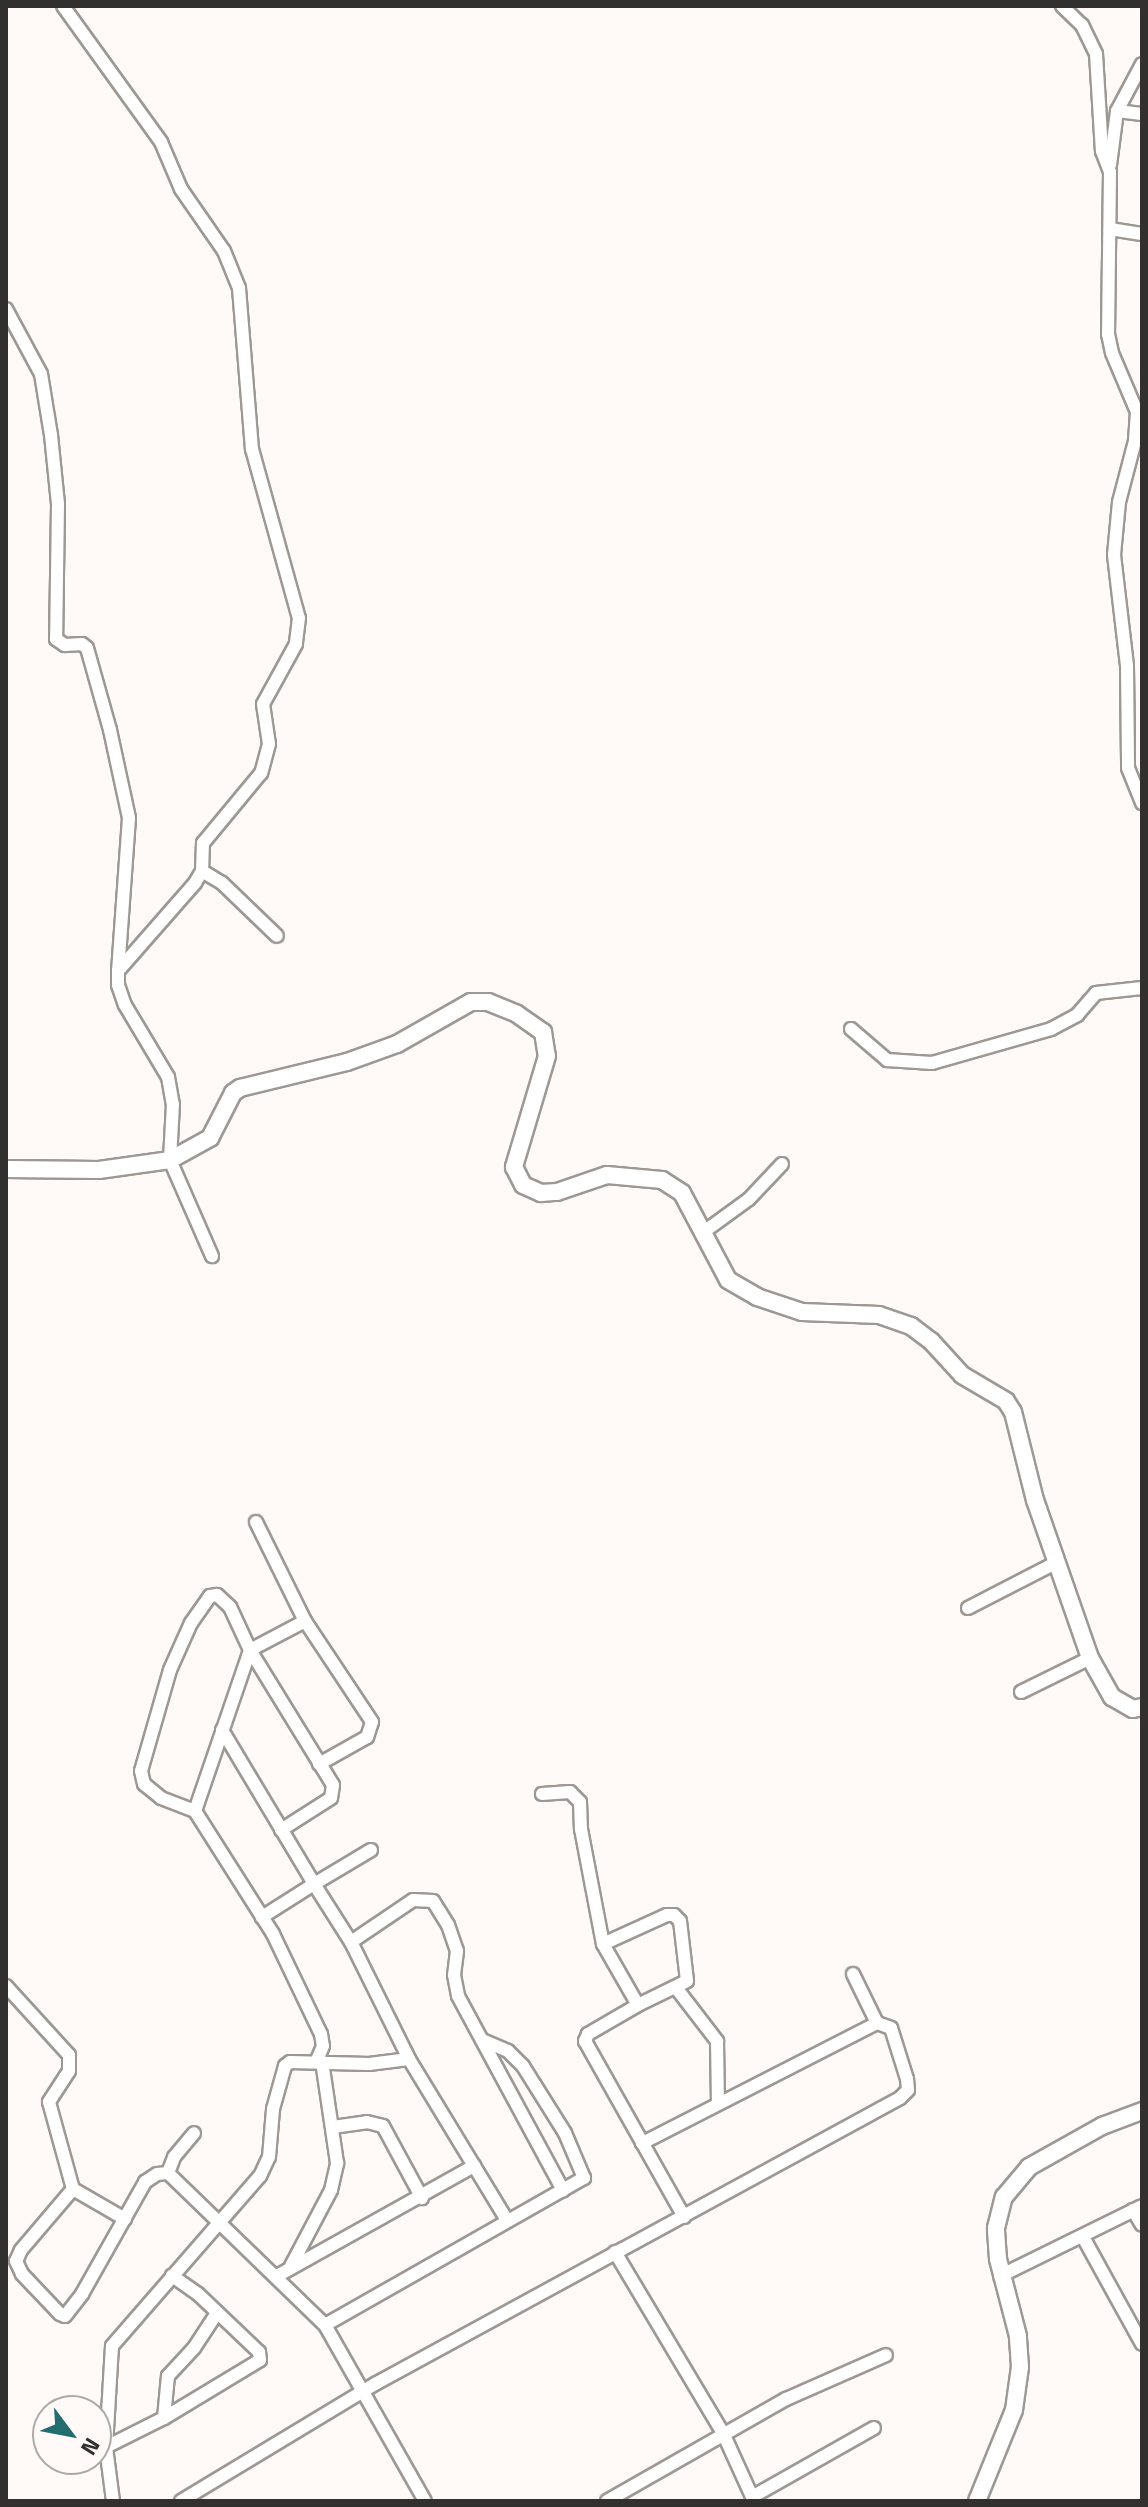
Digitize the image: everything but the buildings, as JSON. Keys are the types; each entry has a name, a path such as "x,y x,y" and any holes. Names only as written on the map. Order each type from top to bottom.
{"street":[{"path":"63,6 161,142 181,189 224,251 239,288 252,449 299,618 296,644 263,704 269,744 263,768 203,843 202,871 189,891 118,971"},
{"path":"1062,6 1082,25 1096,54 1102,151 1110,172"},
{"path":"1142,64 1117,111 1110,172 1108,334 1112,353 1137,412 1135,441 1119,502 1114,555 1127,666 1128,768 1142,803"},
{"path":"1117,111 1142,114"},
{"path":"1110,229 1142,234"},
{"path":"6,309 41,374 51,435 58,504 56,639 65,645 82,644 87,648 110,730 129,818 118,985 125,1005 168,1077 173,1104 170,1160 212,1256"},
{"path":"202,871 222,883 277,936"},
{"path":"851,1029 887,1060 932,1063 1063,1024 1077,1015 1096,993 1142,988"},
{"path":"6,1169 99,1170 170,1160 210,1138 233,1093 240,1088 347,1062 401,1042 456,1007 488,1002 532,1023 545,1040 543,1073 530,1104 514,1167 523,1185 541,1193 557,1192 607,1175 662,1180 682,1193 705,1231 720,1269 728,1280 747,1291 802,1312 879,1315 911,1326 931,1341 962,1375 1006,1401 1013,1412 1055,1563 1090,1658 1112,1697 1133,1709 1142,1707"},
{"path":"705,1231 749,1199 782,1164"},
{"path":"256,1522 305,1621 372,1722 367,1737 319,1764"},
{"path":"968,1608 1055,1563"},
{"path":"281,1830 335,1792 250,1650 225,1600 217,1595 210,1596 191,1623 170,1670 141,1771 144,1784 161,1798 195,1811 262,1917 321,2034 323,2046 319,2061 337,2163 331,2190 291,2266"},
{"path":"195,1811 250,1650 305,1621"},
{"path":"1021,1692 1090,1658"},
{"path":"222,1730 351,1942 409,2059 507,2220"},
{"path":"542,1794 570,1792 580,1802 581,1829 603,1944 638,2005"},
{"path":"262,1917 371,1850"},
{"path":"351,1942 413,1900 433,1901 448,1925 457,1951 454,1975 458,1996 563,2190"},
{"path":"603,1944 667,1915 678,1917 683,1925 689,1974 687,1981 588,2034 585,2041 684,2217"},
{"path":"181,2501 362,2392 900,2098 908,2090 907,2079 891,2028 877,2023 853,1974"},
{"path":"6,1986 69,2055 69,2071 49,2102 73,2189 125,2219"},
{"path":"677,1989 717,2041 718,2102"},
{"path":"642,2143 877,2023"},
{"path":"325,2325 584,2178 565,2133 523,2066 508,2051 482,2040"},
{"path":"109,2395 112,2346 260,2176 269,2157 273,2109 285,2066 290,2062 369,2064 409,2059"},
{"path":"977,2501 1006,2437 1014,2410 1020,2367 1018,2336 1000,2276 996,2228 1004,2197 1029,2167 1090,2133 1142,2111"},
{"path":"333,2127 367,2122 383,2126 422,2198"},
{"path":"168,2173 174,2157 194,2133"},
{"path":"277,2276 422,2198 474,2166"},
{"path":"73,2189 16,2261 22,2274 63,2316 82,2294 145,2182 157,2174 168,2173 325,2325 425,2501"},
{"path":"1000,2276 1138,2208 1142,2225"},
{"path":"1083,2237 1142,2344"},
{"path":"615,2252 723,2433 753,2499 874,2428"},
{"path":"112,2444 164,2418 260,2360 259,2352 198,2294 172,2276"},
{"path":"164,2418 168,2376 194,2348 217,2313"},
{"path":"607,2501 786,2399 886,2355"},
{"path":"110,2475 113,2501"}]}
